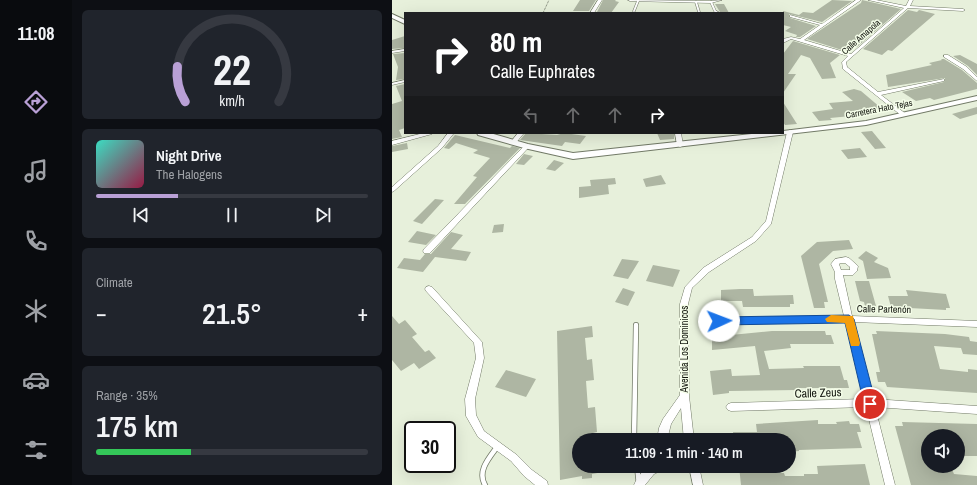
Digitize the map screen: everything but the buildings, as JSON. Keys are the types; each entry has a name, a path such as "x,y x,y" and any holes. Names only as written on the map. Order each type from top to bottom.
{"street":[{"path":"593,12 600,0"},
{"path":"630,0 696,2 712,2 720,0"},
{"path":"787,0 793,1"},
{"path":"800,41 859,0"},
{"path":"870,0 907,7 952,11 963,10"},
{"name":"Calle Amapola","path":"904,115 845,68 844,62 850,55 907,7 911,0"},
{"path":"392,16 404,22"},
{"path":"791,16 823,25"},
{"path":"784,41 791,38 850,55"},
{"path":"392,52 404,50"},
{"path":"946,56 965,68 977,80"},
{"path":"877,94 942,80"},
{"path":"392,84 404,81"},
{"name":"Carretera Hato Tejas","path":"785,133 866,123 977,98"},
{"name":"Avenida Los Dominicos","path":"688,433 684,396 684,304 689,287 706,270 754,239 769,222 785,133"},
{"path":"392,143 426,134"},
{"path":"392,190 430,156 450,134"},
{"name":"Carretera Hato Tejas","path":"485,134 527,146 573,156 776,134"},
{"path":"513,142 520,134"},
{"path":"678,134 680,145"},
{"path":"428,251 527,146"},
{"path":"839,272 849,319 890,485"},
{"path":"429,289 478,342 480,358 470,399 471,416 481,434 514,458 528,473 543,485"},
{"name":"Calle Partenón","path":"719,321 849,319 977,324"},
{"path":"663,433 671,414 684,396"},
{"name":"Calle Zeus","path":"731,408 870,404 977,410"},
{"path":"639,485 648,473"},
{"path":"695,473 698,485"}],"lane":[{"path":"634,11 638,1"},
{"path":"696,2 699,12"},
{"path":"712,2 716,12"},
{"path":"634,433 636,325"},
{"path":"485,485 482,482 482,474 486,463 497,447"},
{"path":"638,473 639,485"}],"path":[{"path":"543,12 549,0"}],"slow traffic":[{"path":"831,319 849,319 855,343"}],"route":[{"path":"719,321 770,319 849,319 870,404"}]}
